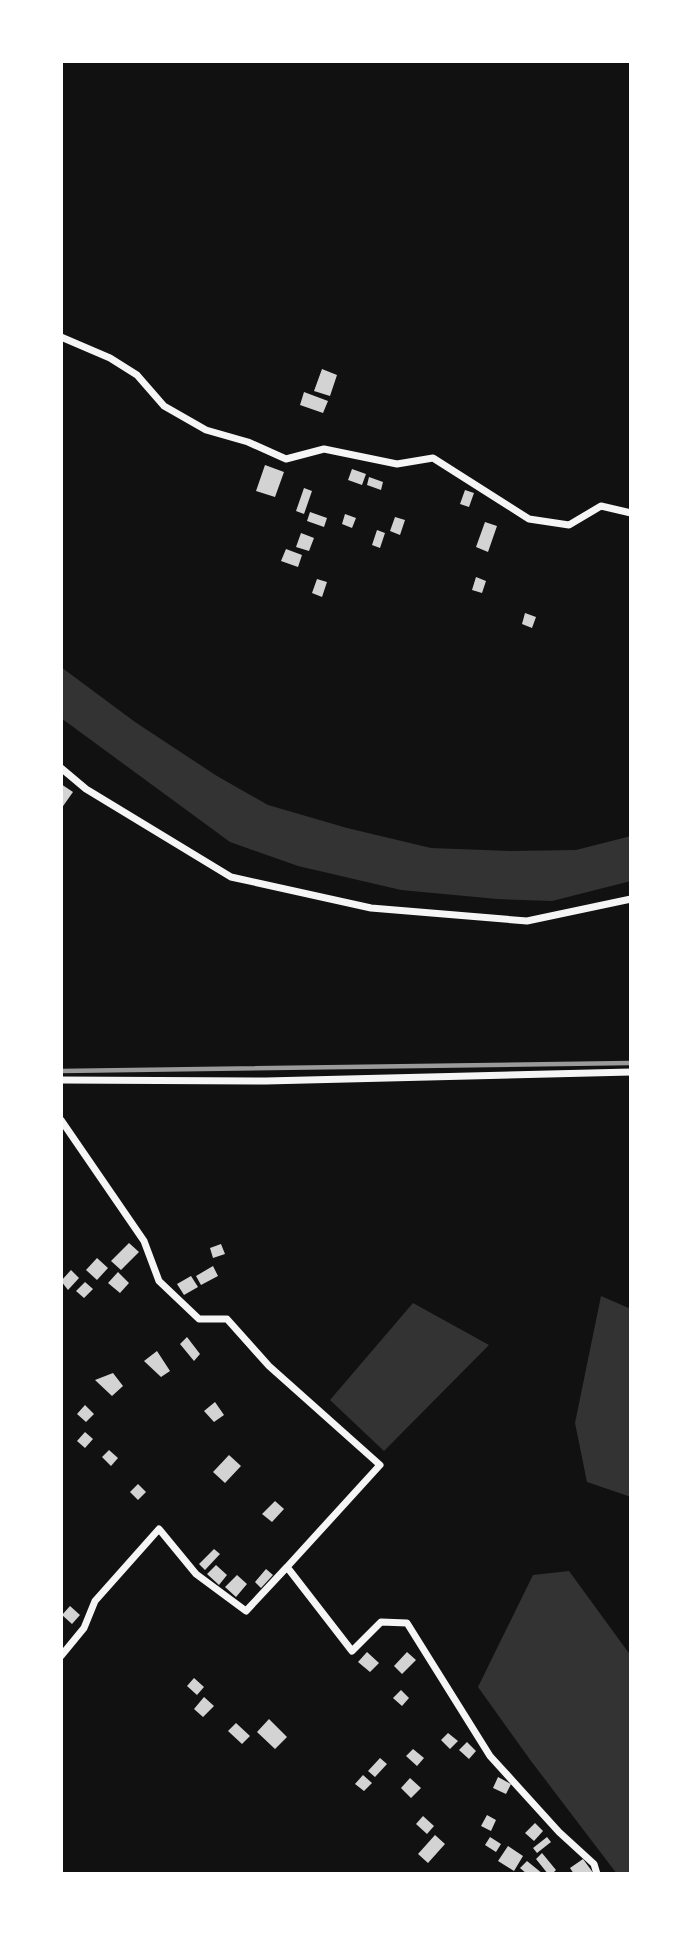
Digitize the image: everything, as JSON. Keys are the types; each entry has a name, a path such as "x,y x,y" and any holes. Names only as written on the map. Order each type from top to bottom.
{"street":[{"path":"61,337 110,358 137,375 164,406 206,430 248,442 286,459 324,449 397,464 433,458 529,519 569,525 601,506 631,513"},
{"path":"61,768 86,789 231,877 244,880 371,908 527,921 631,899"},
{"path":"61,1080 265,1081 631,1072"},
{"path":"61,1120 144,1241 159,1281 199,1319 227,1319 269,1366 380,1465 246,1611 196,1574 159,1529 96,1601 84,1628 61,1656"},
{"path":"287,1567 352,1651 381,1622 407,1623 490,1756 559,1832 594,1864 597,1874"}],"shaded area":[{"path":"61,667 135,722 217,776 268,805 431,848 576,850 631,836 631,881 552,901 401,890 298,866 230,842 61,718"},
{"path":"601,1296 631,1309 631,1497 587,1482 575,1423"},
{"path":"413,1303 489,1345 384,1451 330,1400"},
{"path":"569,1571 631,1656 631,1874 617,1874 478,1687 533,1575"}],"building":[{"path":"322,369 337,375 330,396 314,391"},
{"path":"304,392 328,401 323,413 300,405"},
{"path":"265,465 284,472 275,497 256,491"},
{"path":"352,469 366,474 362,485 348,480"},
{"path":"369,477 383,482 381,490 367,485"},
{"path":"304,488 312,491 304,514 296,511"},
{"path":"465,490 474,493 469,507 460,504"},
{"path":"310,512 327,518 324,527 307,521"},
{"path":"345,514 356,518 352,528 342,524"},
{"path":"395,517 405,520 400,535 390,531"},
{"path":"485,522 497,526 488,552 476,547"},
{"path":"377,530 385,533 380,548 372,545"},
{"path":"301,533 314,538 309,551 296,547"},
{"path":"286,549 302,555 298,567 281,561"},
{"path":"476,577 486,581 482,593 472,590"},
{"path":"317,579 327,582 322,597 312,593"},
{"path":"525,613 536,617 532,628 522,624"},
{"path":"61,784 73,792 61,809"},
{"path":"129,1243 139,1252 121,1270 111,1261"},
{"path":"221,1244 225,1254 213,1258 210,1248"},
{"path":"97,1258 108,1268 97,1280 86,1270"},
{"path":"213,1266 218,1276 201,1285 196,1276"},
{"path":"71,1270 79,1278 68,1290 61,1281"},
{"path":"118,1272 129,1283 120,1293 108,1283"},
{"path":"191,1276 198,1287 184,1295 177,1284"},
{"path":"85,1282 93,1289 84,1298 76,1291"},
{"path":"187,1337 200,1354 194,1361 180,1344"},
{"path":"157,1351 170,1371 161,1377 144,1361"},
{"path":"113,1373 123,1386 112,1396 95,1380"},
{"path":"215,1402 224,1415 214,1422 204,1411"},
{"path":"85,1405 94,1414 86,1422 77,1414"},
{"path":"85,1432 93,1439 85,1448 77,1441"},
{"path":"109,1450 118,1458 111,1466 102,1457"},
{"path":"229,1455 241,1466 225,1483 213,1472"},
{"path":"138,1484 146,1492 138,1500 130,1492"},
{"path":"275,1501 284,1509 272,1522 262,1514"},
{"path":"214,1549 220,1554 205,1570 199,1564"},
{"path":"216,1565 227,1575 219,1585 207,1574"},
{"path":"266,1569 273,1575 261,1588 255,1582"},
{"path":"237,1575 247,1584 236,1597 225,1587"},
{"path":"70,1606 80,1615 72,1624 62,1615"},
{"path":"367,1652 379,1663 370,1672 358,1662"},
{"path":"407,1652 416,1660 402,1674 394,1666"},
{"path":"194,1678 204,1687 197,1695 187,1686"},
{"path":"401,1690 409,1698 402,1706 393,1698"},
{"path":"204,1697 214,1706 203,1717 194,1709"},
{"path":"269,1719 287,1737 275,1749 257,1732"},
{"path":"236,1723 250,1736 242,1744 228,1731"},
{"path":"448,1733 458,1741 450,1749 441,1740"},
{"path":"467,1742 476,1751 469,1759 459,1750"},
{"path":"413,1749 424,1758 417,1766 406,1756"},
{"path":"380,1758 387,1764 375,1777 368,1771"},
{"path":"363,1775 372,1783 364,1791 355,1784"},
{"path":"498,1777 511,1784 506,1794 493,1788"},
{"path":"410,1778 421,1788 411,1798 401,1788"},
{"path":"487,1815 496,1820 491,1831 481,1826"},
{"path":"423,1816 434,1826 427,1834 416,1824"},
{"path":"535,1823 543,1831 534,1841 525,1833"},
{"path":"435,1835 445,1844 428,1863 418,1854"},
{"path":"490,1837 501,1844 496,1852 485,1845"},
{"path":"547,1837 551,1842 537,1853 533,1848"},
{"path":"508,1846 523,1856 514,1871 498,1861"},
{"path":"542,1853 556,1870 552,1874 548,1874 536,1859"},
{"path":"583,1859 594,1874 574,1874 570,1868"},
{"path":"527,1861 543,1874 527,1874 520,1868"}],"railway":[{"path":"61,1071 631,1063"}]}
